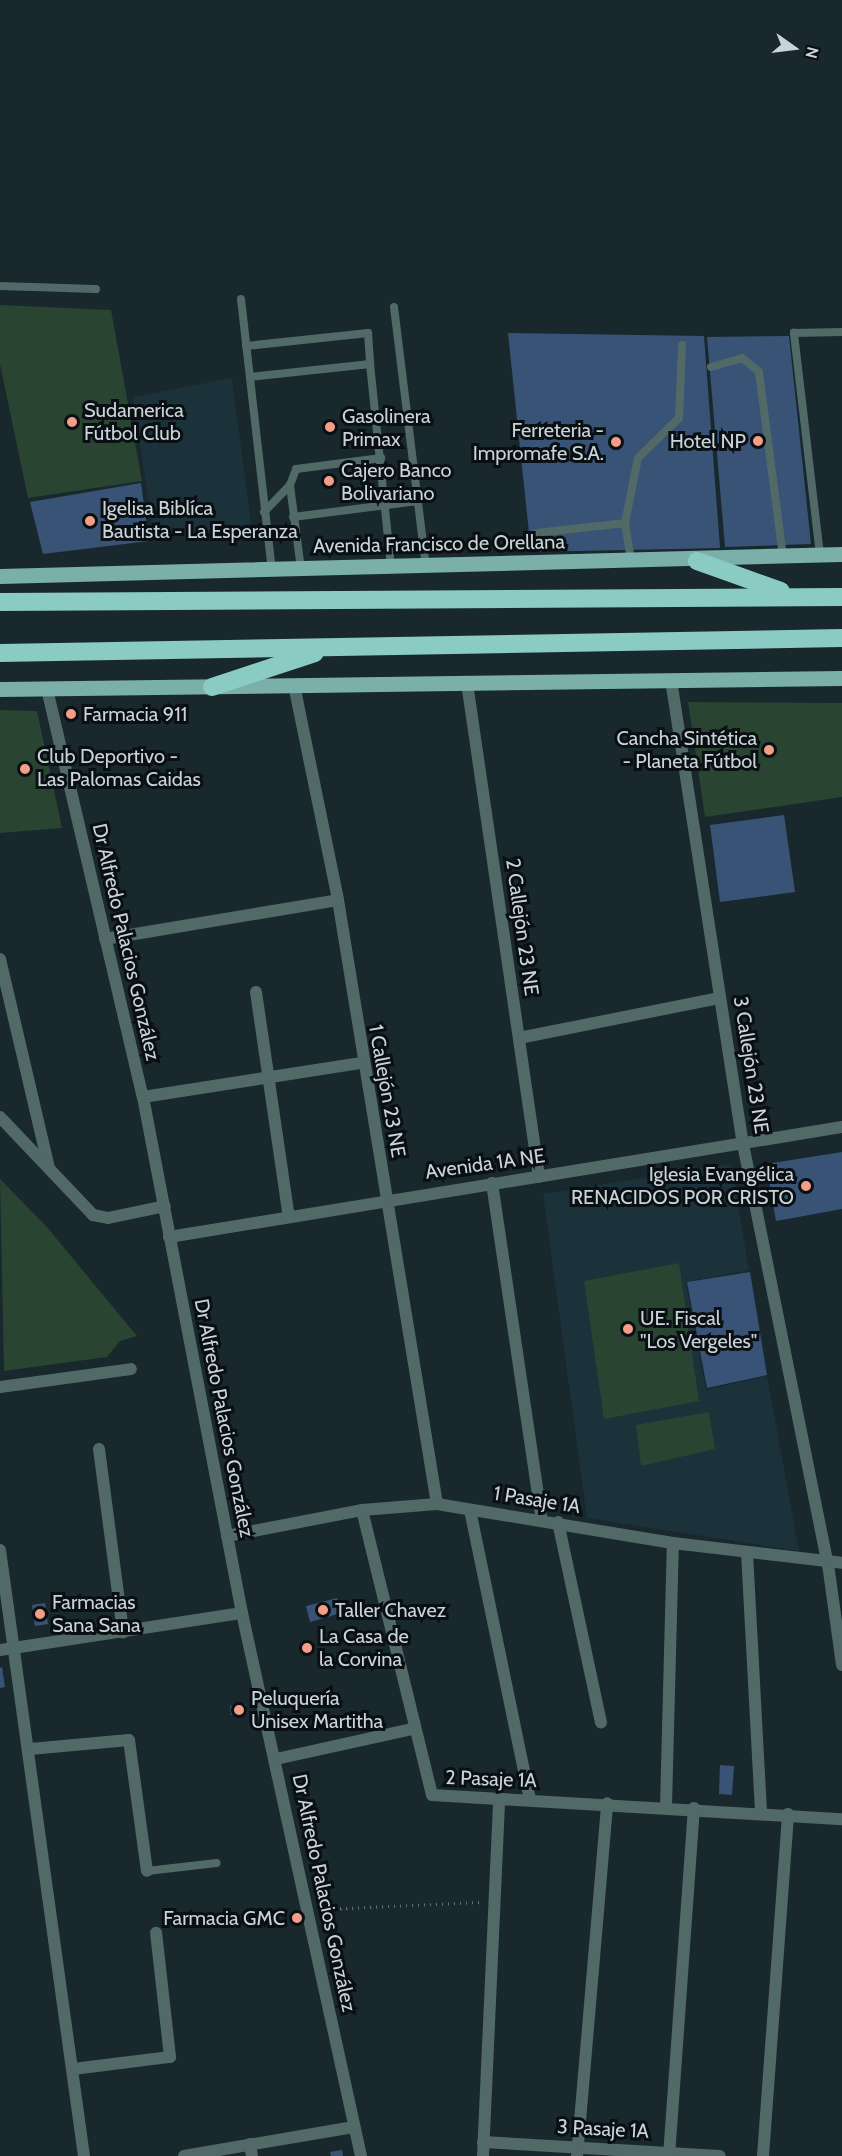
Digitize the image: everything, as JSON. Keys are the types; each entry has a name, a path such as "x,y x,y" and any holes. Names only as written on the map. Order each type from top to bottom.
{"highway":[{"path":"697,561 809,597"},
{"path":"0,602 842,597"},
{"path":"0,653 842,638"},
{"path":"212,687 339,646"}],"main road":[{"name":"Avenida Francisco de Orellana","path":"0,576 631,563 842,554"},
{"path":"0,689 842,678"}],"street":[{"name":"3 Callejón 23 NE","path":"671,680 743,1144 828,1564 842,1665"},
{"name":"2 Callejón 23 NE","path":"467,683 539,1177"},
{"name":"1 Callejón 23 NE","path":"294,685 338,900 361,1063 386,1198 436,1504"},
{"name":"Dr Alfredo Palacios González","path":"47,689 144,1097 242,1613 361,2156"},
{"path":"105,939 338,900"},
{"path":"0,958 49,1168"},
{"path":"256,992 272,1077 289,1217"},
{"path":"519,1038 720,998"},
{"path":"144,1097 361,1063"},
{"path":"0,1117 101,1218 165,1206"},
{"name":"Avenida 1A NE","path":"169,1237 386,1198 539,1177 842,1127"},
{"path":"492,1183 542,1520"},
{"path":"0,1386 131,1369"},
{"path":"99,1449 123,1632"},
{"name":"1 Pasaje 1A","path":"227,1536 362,1510 436,1504 558,1522 673,1544 828,1564 842,1563"},
{"name":"2 Pasaje 1A","path":"362,1510 413,1729 432,1795 761,1811 842,1819"},
{"path":"470,1510 530,1800"},
{"path":"558,1522 601,1722"},
{"path":"666,1806 673,1544"},
{"path":"0,1550 18,1648 84,2156"},
{"path":"747,1553 761,1811"},
{"path":"0,1650 242,1613"},
{"path":"276,1760 413,1729"},
{"path":"30,1749 129,1740 147,1871"},
{"path":"483,2156 490,1901 499,1800"},
{"path":"577,2151 607,1803"},
{"path":"669,2154 694,1808"},
{"path":"763,2156 788,1814"},
{"path":"73,2069 170,2056 156,1933"},
{"path":"184,2156 251,2150 354,2127"},
{"name":"3 Pasaje 1A","path":"483,2142 577,2151 720,2156"}],"lane":[{"path":"0,286 96,289"},
{"path":"241,299 272,570"},
{"path":"394,307 426,567"},
{"path":"820,555 794,333 842,332"},
{"path":"246,346 368,333 391,568"},
{"path":"631,563 626,523 638,458 679,418 682,345"},
{"path":"711,367 742,358 759,372 783,557"},
{"path":"250,377 370,364"},
{"path":"264,512 290,485 302,465 381,458"},
{"path":"290,485 301,569"},
{"path":"293,517 417,501"},
{"path":"537,533 626,523"},
{"path":"147,1871 217,1863"}],"path":[{"path":"307,1910 490,1901"}],"shaded area":[{"path":"232,378 251,524 154,539 133,397"},
{"name":"UE. Fiscal \"Los Vergeles\"","path":"731,1164 749,1270 686,1282 706,1390 767,1376 799,1551 587,1518 543,1194"}],"green space":[{"name":"Sudamerica Fútbol Club","path":"0,305 111,310 142,481 28,498 0,364"},
{"name":"Cancha Sintética - Planeta Fútbol","path":"688,702 842,703 842,797 705,817"},
{"name":"Club Deportivo - Las Palomas Caidas","path":"0,710 37,711 62,828 0,833"},
{"path":"0,1179 46,1226 137,1336 120,1341 107,1357 4,1371"},
{"path":"679,1263 699,1401 604,1419 584,1281"},
{"path":"709,1412 715,1449 641,1466 636,1425"}],"building":[{"name":"Ferreteria - Impromafe S.A.","path":"508,333 704,336 720,548 531,552"},
{"name":"Hotel NP","path":"789,336 811,544 725,547 707,337"},
{"name":"Igelisa Biblíca Bautista - La Esperanza","path":"141,483 149,541 43,554 30,502"},
{"path":"784,815 795,892 720,902 710,825"},
{"name":"Iglesia Evangélica RENACIDOS POR CRISTO","path":"842,1152 842,1209 776,1221 766,1164"},
{"path":"750,1272 767,1375 707,1388 687,1282"},
{"name":"Taller Chavez","path":"337,1598 341,1613 310,1622 306,1606"},
{"name":"Farmacias Sana Sana","path":"45,1603 48,1624 35,1626 32,1605"},
{"path":"2,1667 5,1687 0,1688 0,1668"},
{"name":"Peluquería Unisex Martitha","path":"246,1704 247,1713 231,1715 230,1706"},
{"path":"720,1765 734,1766 732,1795 719,1794"},
{"path":"342,2150 343,2156 331,2156 330,2152"}],"place":[{"name":"Sudamerica Fútbol Club","path":"72,422"},
{"name":"Gasolinera Primax","path":"330,427"},
{"name":"Hotel NP","path":"758,441"},
{"name":"Ferreteria - Impromafe S.A.","path":"616,442"},
{"name":"Cajero Banco Bolivariano","path":"329,481"},
{"name":"Igelisa Biblíca Bautista - La Esperanza","path":"90,521"},
{"name":"Farmacia 911","path":"71,714"},
{"name":"Cancha Sintética - Planeta Fútbol","path":"769,750"},
{"name":"Club Deportivo - Las Palomas Caidas","path":"25,769"},
{"name":"Iglesia Evangélica RENACIDOS POR CRISTO","path":"806,1186"},
{"name":"UE. Fiscal \"Los Vergeles\"","path":"628,1329"},
{"name":"Taller Chavez","path":"323,1610"},
{"name":"Farmacias Sana Sana","path":"40,1614"},
{"name":"La Casa de la Corvina","path":"307,1648"},
{"name":"Peluquería Unisex Martitha","path":"239,1710"},
{"name":"Farmacia GMC","path":"297,1918"}]}
